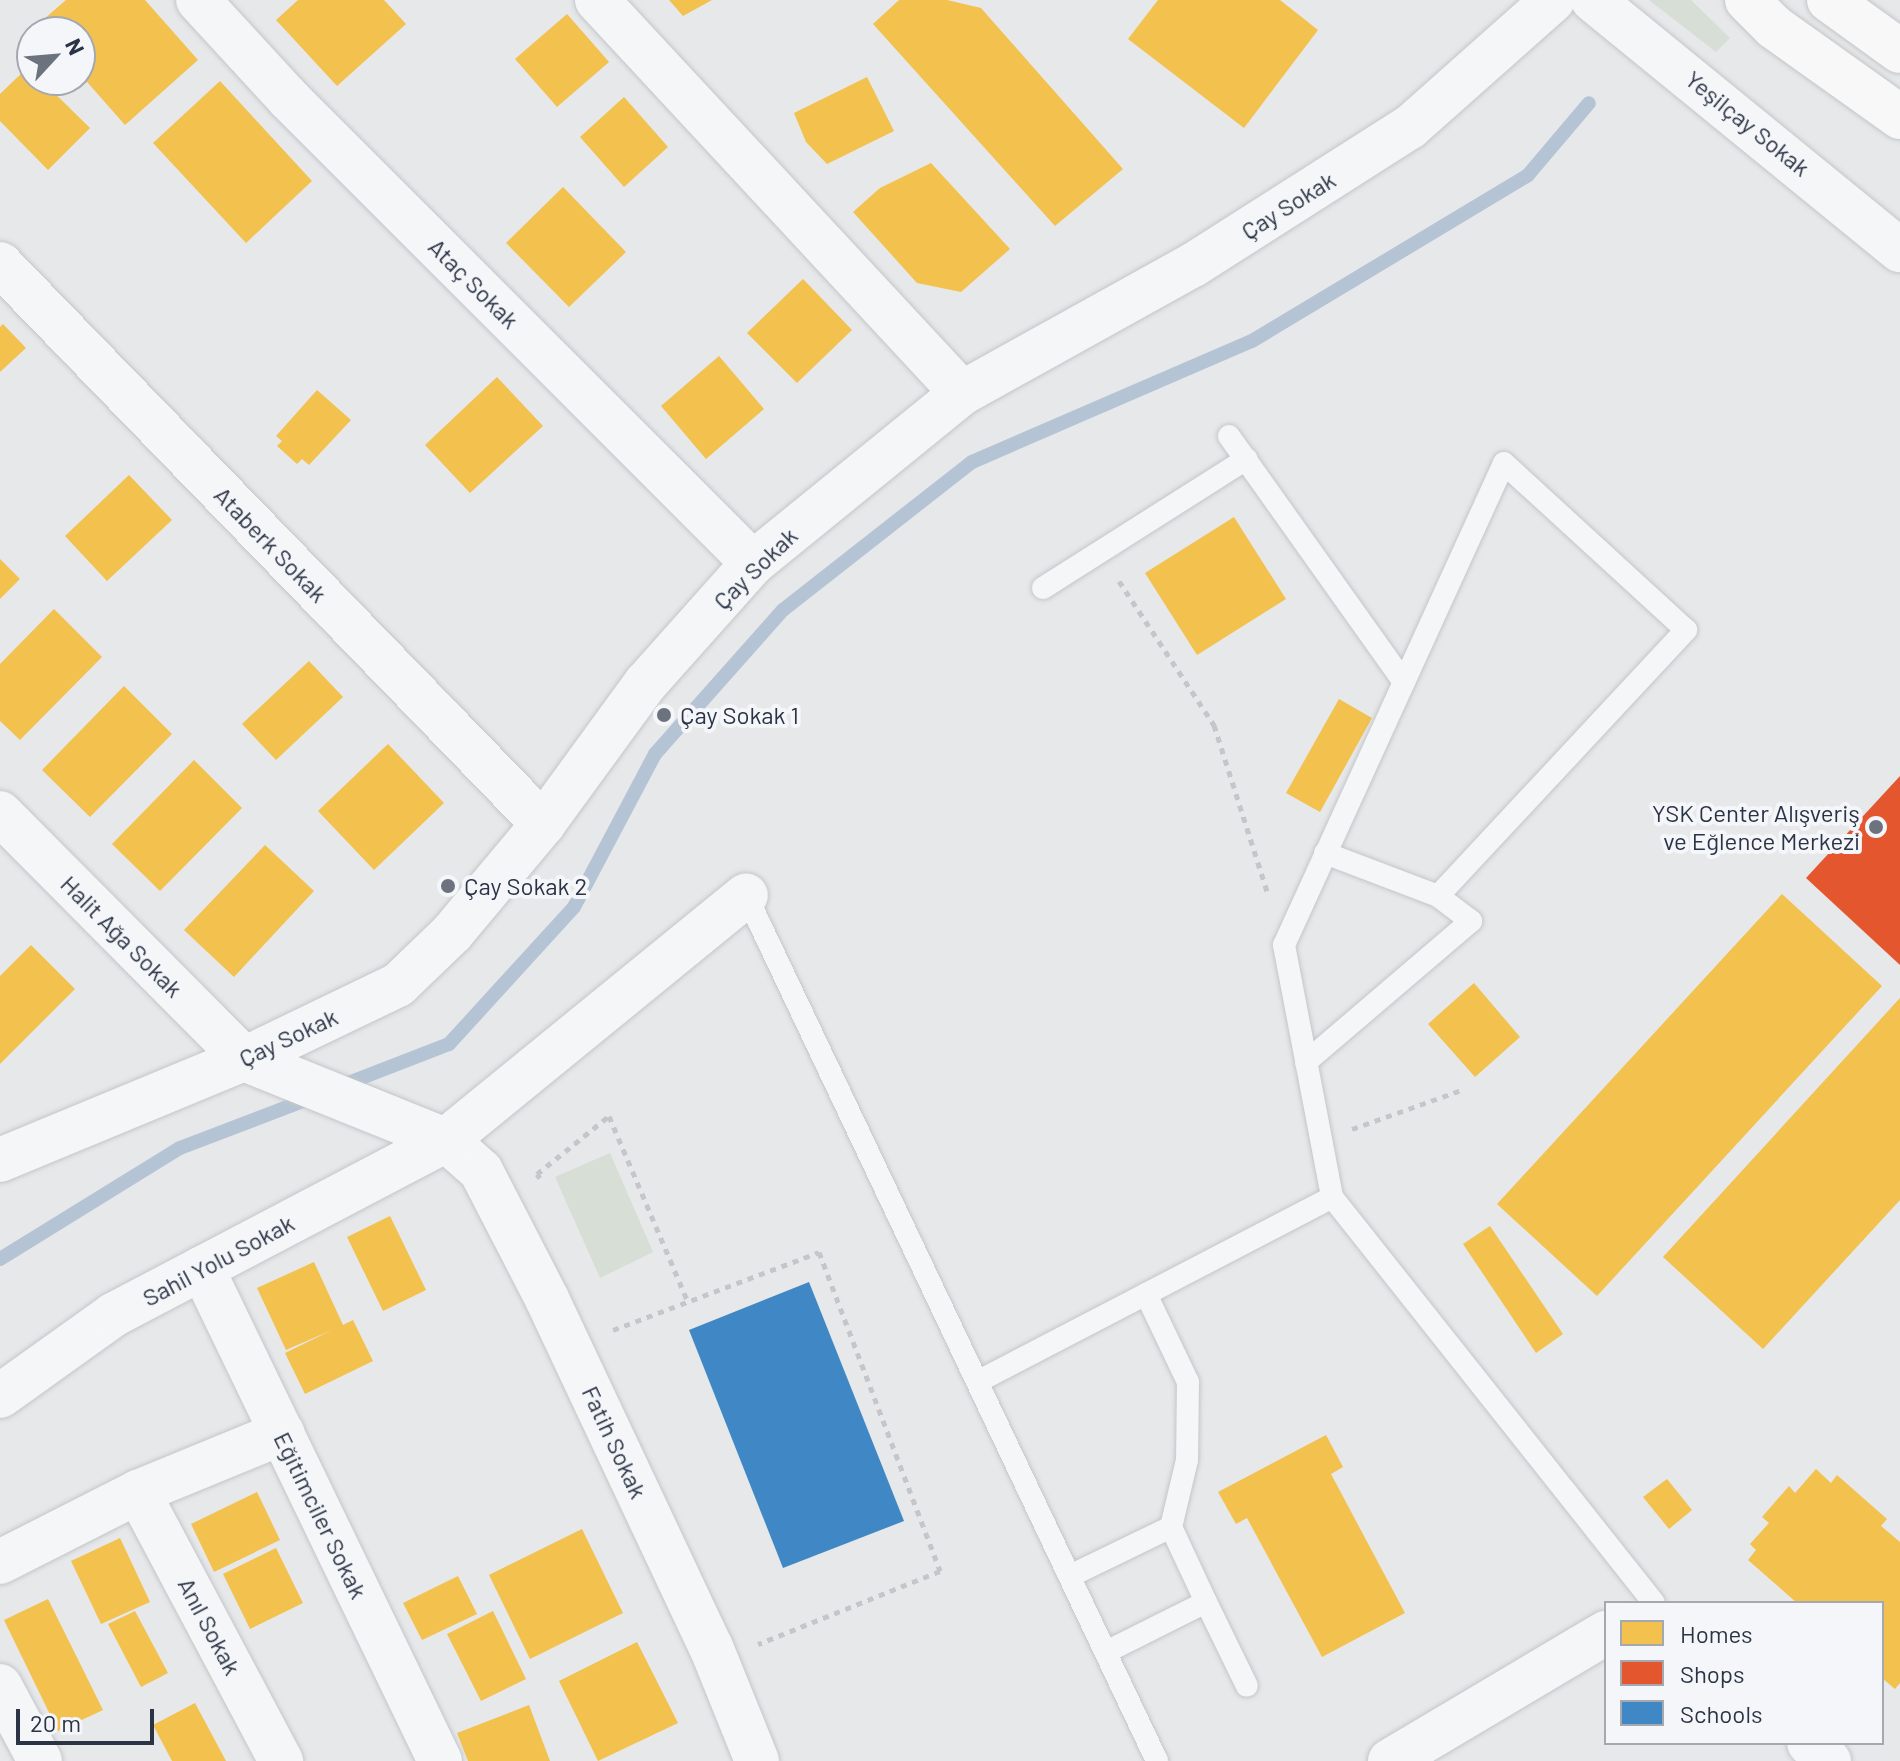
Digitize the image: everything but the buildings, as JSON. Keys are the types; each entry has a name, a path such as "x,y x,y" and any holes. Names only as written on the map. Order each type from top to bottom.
{"highway":[{"path":"1747,0 1774,27 1900,117"},
{"path":"1829,0 1900,51"}],"street":[{"name":"Ataç Sokak","path":"198,0 289,99 753,563"},
{"path":"597,0 962,393"},
{"name":"Çay Sokak","path":"0,1160 244,1059 398,985 452,933 543,824 646,683 753,563 962,393 1193,265 1410,127 1553,0"},
{"name":"Yeşilçay Sokak","path":"1593,0 1900,250"},
{"name":"Ataberk Sokak","path":"0,264 543,824"},
{"name":"Halit Ağa Sokak","path":"0,813 244,1059"},
{"name":"Sahil Yolu Sokak","path":"0,1396 113,1315 446,1140 746,895"},
{"name":"Fatih Sokak","path":"244,1059 446,1140 481,1171 547,1299 711,1647 757,1761"},
{"name":"Eğitimciler Sokak","path":"202,1268 440,1761"},
{"path":"0,1562 138,1492 282,1433"},
{"name":"Anıl Sokak","path":"138,1492 281,1761"},
{"path":"1390,1761 1604,1634"},
{"path":"0,1686 40,1761"}],"lane":[{"path":"1229,436 1404,682"},
{"path":"1043,588 1246,459"},
{"path":"1438,896 1686,630 1504,463 1284,945 1332,1197 1652,1601"},
{"path":"1306,1062 1471,921 1438,896 1325,853"},
{"path":"746,895 1157,1761"},
{"path":"979,1381 1332,1197"},
{"path":"1146,1294 1188,1382 1187,1460 1171,1527 1247,1686"},
{"path":"1070,1576 1171,1527"},
{"path":"1106,1652 1206,1602"}],"path":[{"path":"1100,552 1214,725 1284,945"},
{"path":"1321,1140 1459,1091"},
{"path":"544,1188 537,1174 609,1116 688,1302"},
{"path":"609,1332 819,1252 940,1571 750,1647"},
{"path":"602,1317 615,1346"}],"shaded area":[{"path":"1649,0 1691,0 1730,38 1716,52"},
{"path":"610,1153 653,1252 600,1278 555,1177"}],"waterway":[{"path":"338,1087 449,1044 574,907 655,754 783,610 972,462 1252,341 1528,175 1589,103"},
{"path":"0,1259 180,1148 311,1098"}],"place":[{"name":"Çay Sokak 1","path":"664,715"},
{"name":"YSK Center Alışveriş ve Eğlence Merkezi","path":"1876,827"},
{"name":"Çay Sokak 2","path":"448,886"}]}
